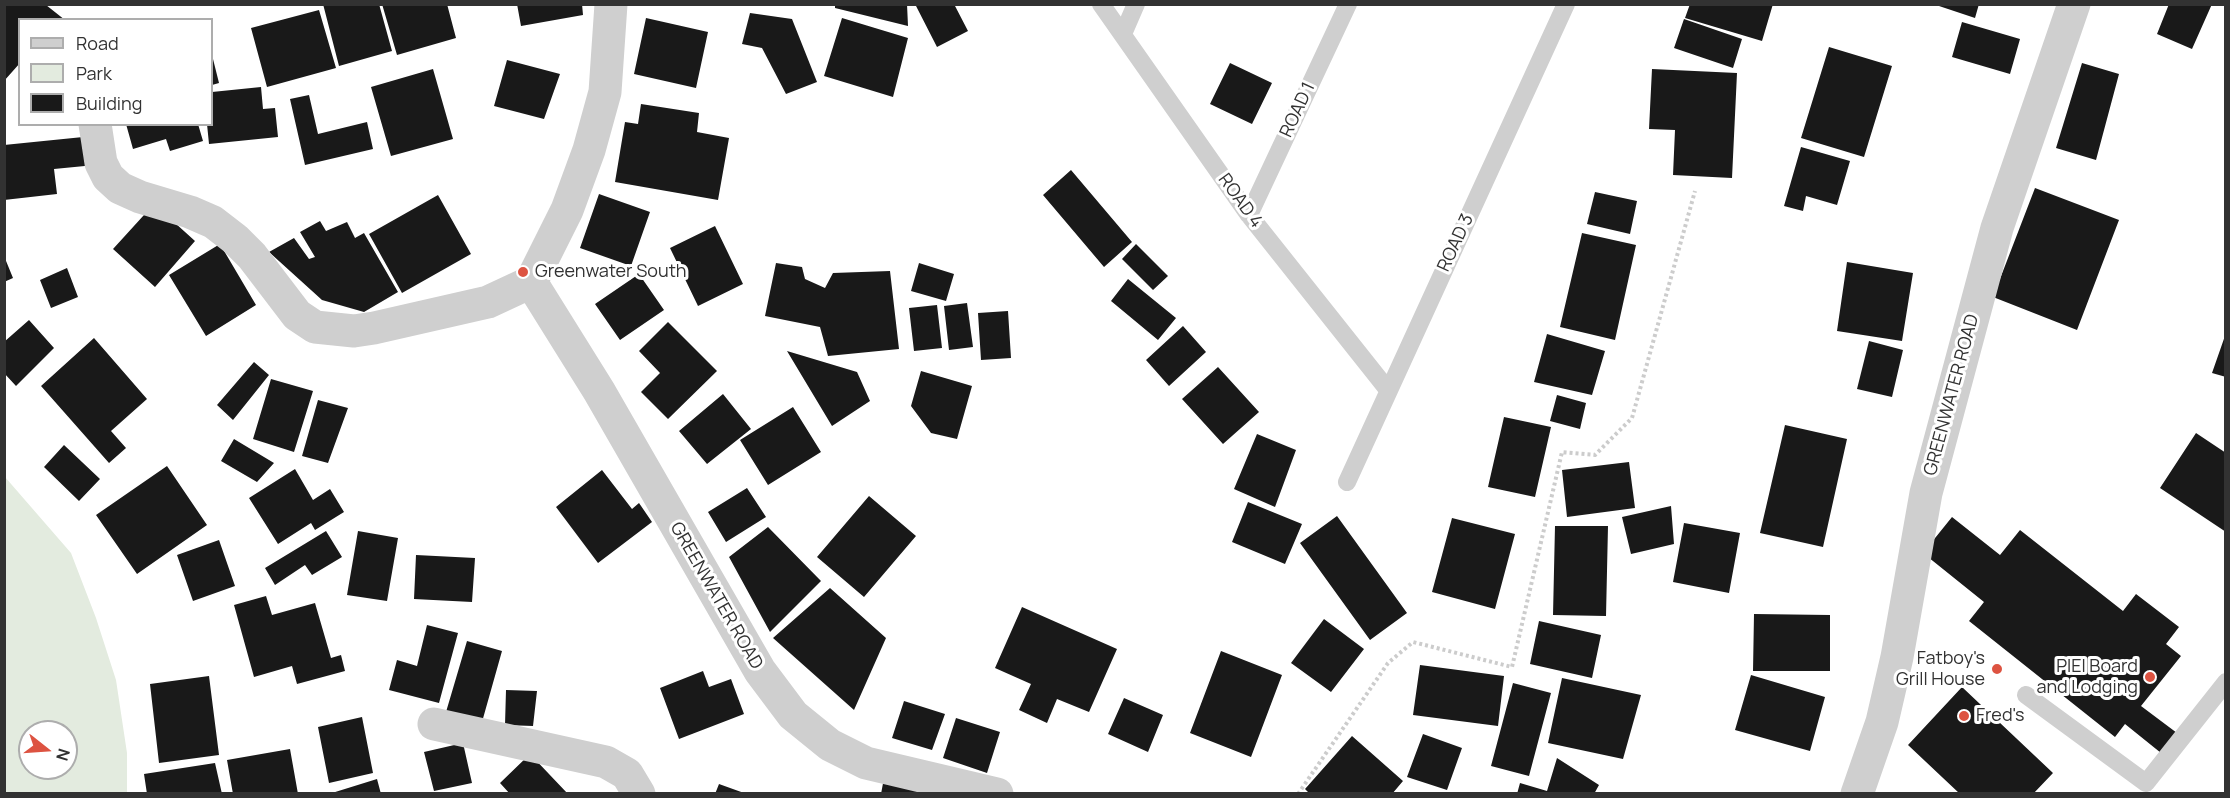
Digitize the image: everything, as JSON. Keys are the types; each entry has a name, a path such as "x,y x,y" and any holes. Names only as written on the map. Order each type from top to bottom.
{"street":[{"path":"94,126 101,163 108,177 120,188 213,222 236,239 252,256 297,315 315,327 354,331 488,302 531,282 567,210 589,150 606,92 611,4"},
{"name":"GREENWATER ROAD","path":"1857,794 1882,722 1897,657 1926,493 1997,228 2074,4"},
{"name":"GREENWATER ROAD","path":"531,282 598,391 760,671 793,715 830,745 866,763 997,794"},
{"path":"434,724 606,762 627,774 639,794"}],"lane":[{"name":"ROAD 4","path":"1101,4 1249,215 1388,390"},
{"path":"1123,34 1136,4"},
{"name":"ROAD 1","path":"1249,215 1348,4"},
{"name":"ROAD 3","path":"1347,482 1566,4"},
{"path":"2026,695 2146,783 2226,682"}],"path":[{"path":"1298,794 1388,663 1413,642 1512,667 1562,452 1595,455 1632,418 1695,191"}],"green space":[{"path":"5,477 71,553 96,618 116,680 127,753 127,793 5,793"}],"building":[{"path":"323,4 379,4 392,51 339,66"},
{"path":"382,4 447,4 456,38 397,55"},
{"path":"517,4 582,4 583,15 521,26"},
{"path":"835,4 907,4 908,26 835,8"},
{"path":"915,4 954,4 968,31 937,47"},
{"path":"1690,4 1773,4 1762,41 1685,18"},
{"path":"1933,4 1979,4 1975,18"},
{"path":"2169,4 2212,4 2192,49 2157,34"},
{"path":"4,5 46,5 62,18 18,18 18,65 4,81"},
{"path":"319,10 336,68 267,87 251,28"},
{"path":"750,13 792,19 817,82 786,94 762,48 742,44"},
{"path":"646,18 708,32 696,88 634,74"},
{"path":"842,18 908,38 893,97 824,76"},
{"path":"1684,19 1742,39 1733,68 1674,48"},
{"path":"1962,22 2020,39 2010,74 1952,57"},
{"path":"1829,47 1892,66 1864,157 1801,138"},
{"path":"213,59 219,83 213,85"},
{"path":"507,60 560,74 544,119 494,106"},
{"path":"1230,63 1272,83 1252,124 1210,104"},
{"path":"2082,63 2119,74 2096,160 2056,148"},
{"path":"433,69 453,139 391,156 371,87"},
{"path":"1652,69 1737,73 1732,178 1673,175 1675,130 1649,129"},
{"path":"261,87 263,109 275,108 278,137 209,144 207,126 213,126 213,92"},
{"path":"309,95 318,134 367,122 373,149 305,165 290,99"},
{"path":"641,104 699,113 697,132 729,138 718,200 615,182 625,122 638,124"},
{"path":"127,126 199,126 203,141 170,151 166,139 133,149"},
{"path":"93,136 95,165 54,169 57,194 4,200 4,145"},
{"path":"1801,147 1850,161 1837,205 1806,196 1803,211 1784,206"},
{"path":"1071,170 1132,242 1104,267 1043,195"},
{"path":"2035,188 2119,220 2077,330 1993,297"},
{"path":"1595,192 1637,201 1630,234 1587,224"},
{"path":"599,194 650,212 631,266 580,248"},
{"path":"438,195 471,254 402,293 369,234"},
{"path":"154,204 195,241 155,287 113,249"},
{"path":"320,221 326,231 347,222 355,238 364,233 398,292 364,312 322,300 269,252 294,238 309,259 315,257 300,232"},
{"path":"715,226 743,284 698,306 670,248"},
{"path":"1582,233 1636,245 1615,340 1560,327"},
{"path":"220,244 256,305 206,336 169,275"},
{"path":"1136,244 1168,276 1153,290 1122,259"},
{"path":"4,256 13,278 4,282"},
{"path":"1847,262 1913,273 1902,341 1837,331"},
{"path":"776,263 802,267 805,279 825,288 833,273 890,271 899,349 828,356 820,327 765,316"},
{"path":"919,263 954,274 946,301 911,291"},
{"path":"67,268 78,297 51,308 40,280"},
{"path":"639,274 664,310 620,340 595,304"},
{"path":"1128,279 1176,318 1158,340 1111,301"},
{"path":"967,303 973,347 949,350 944,306"},
{"path":"937,305 942,348 914,351 909,308"},
{"path":"1008,311 1011,358 981,360 978,313"},
{"path":"29,320 54,348 16,386 4,373 4,342"},
{"path":"668,322 717,371 668,419 641,392 660,373 639,351"},
{"path":"1183,326 1206,352 1169,386 1146,360"},
{"path":"2226,333 2226,377 2212,373"},
{"path":"1547,334 1605,351 1592,395 1534,382"},
{"path":"94,338 147,399 111,431 126,448 109,463 41,386"},
{"path":"1869,341 1903,350 1892,397 1857,389"},
{"path":"787,351 857,372 870,401 832,426"},
{"path":"254,362 269,375 233,420 217,405"},
{"path":"1218,367 1259,412 1223,444 1182,399"},
{"path":"921,371 972,386 957,439 931,433 911,406"},
{"path":"271,379 313,391 294,452 253,439"},
{"path":"723,394 751,429 707,464 679,431"},
{"path":"1557,395 1586,403 1580,429 1550,421"},
{"path":"318,400 348,408 328,463 302,456"},
{"path":"793,407 821,452 768,485 740,440"},
{"path":"1504,417 1551,427 1535,497 1488,487"},
{"path":"1785,425 1847,439 1823,547 1760,533"},
{"path":"2196,433 2226,453 2226,532 2160,488"},
{"path":"1257,434 1296,450 1275,507 1234,489"},
{"path":"234,439 274,463 257,482 221,461"},
{"path":"64,445 100,479 79,501 44,467"},
{"path":"1629,462 1635,508 1567,517 1562,470"},
{"path":"167,466 207,525 137,574 96,515"},
{"path":"295,469 313,500 330,489 344,512 315,530 311,523 278,544 249,498"},
{"path":"602,470 632,509 639,503 652,522 598,563 556,507"},
{"path":"747,488 766,517 726,542 708,512"},
{"path":"869,496 916,536 864,597 817,557"},
{"path":"1248,502 1302,524 1285,564 1232,542"},
{"path":"1671,506 1674,544 1631,554 1622,517"},
{"path":"1337,516 1407,613 1370,640 1300,543"},
{"path":"1952,517 2000,555 2020,530 2123,611 2136,594 2179,627 2166,644 2181,656 2141,706 2177,733 2161,753 2125,724 2115,737 1969,621 1984,602 1923,553"},
{"path":"1452,518 1515,534 1495,609 1432,592"},
{"path":"1684,523 1740,533 1729,593 1673,582"},
{"path":"1555,526 1608,526 1606,616 1553,615"},
{"path":"768,527 821,581 770,632 729,557"},
{"path":"326,531 342,557 312,575 305,565 275,585 265,568"},
{"path":"358,531 398,538 387,601 347,595"},
{"path":"219,540 235,586 193,601 177,555"},
{"path":"416,555 475,558 472,602 414,599"},
{"path":"830,588 886,638 854,710 773,638"},
{"path":"266,596 272,615 315,603 331,658 341,655 345,671 297,684 292,666 254,677 234,605"},
{"path":"1022,607 1117,649 1089,712 1057,699 1047,723 1019,710 1031,684 995,668"},
{"path":"1754,614 1830,615 1830,671 1753,671"},
{"path":"1324,619 1364,649 1331,692 1291,663"},
{"path":"1539,621 1601,635 1592,678 1530,664"},
{"path":"427,625 458,633 439,703 389,690 397,660 417,666"},
{"path":"467,641 502,651 482,722 446,712"},
{"path":"1221,651 1282,675 1251,757 1190,733"},
{"path":"1420,665 1504,676 1498,726 1413,715"},
{"path":"703,671 709,687 731,679 744,714 679,739 660,688"},
{"path":"1751,675 1825,697 1810,751 1735,730"},
{"path":"209,676 219,755 159,763 150,684"},
{"path":"1562,678 1641,695 1623,759 1548,743"},
{"path":"1513,683 1551,693 1529,776 1491,766"},
{"name":"Fred's","path":"1962,687 2053,773 2033,794 1960,794 1908,745"},
{"path":"506,690 537,691 533,726 505,725"},
{"path":"1124,698 1163,715 1148,752 1108,734"},
{"path":"904,701 945,714 932,750 892,738"},
{"path":"362,717 373,773 329,783 318,727"},
{"path":"956,718 1000,732 987,773 943,758"},
{"path":"1423,734 1462,748 1447,790 1407,777"},
{"path":"1352,736 1403,781 1392,794 1310,794 1305,789"},
{"path":"463,743 472,783 434,791 424,752"},
{"path":"290,749 298,794 233,794 227,760"},
{"path":"530,754 568,794 510,794 500,783"},
{"path":"1557,758 1599,785 1594,794 1517,794 1520,783 1547,791"},
{"path":"215,763 222,794 147,794 144,774"},
{"path":"884,778 946,794 881,794"},
{"path":"377,779 381,794 332,794 332,793"},
{"path":"719,784 744,793 744,794 715,794"}],"place":[{"name":"Greenwater South","path":"523,272"},
{"name":"Fatboy's Grill House","path":"1997,669"},
{"name":"PIEI Board and Lodging","path":"2150,677"},
{"name":"Fred's","path":"1964,716"}]}
